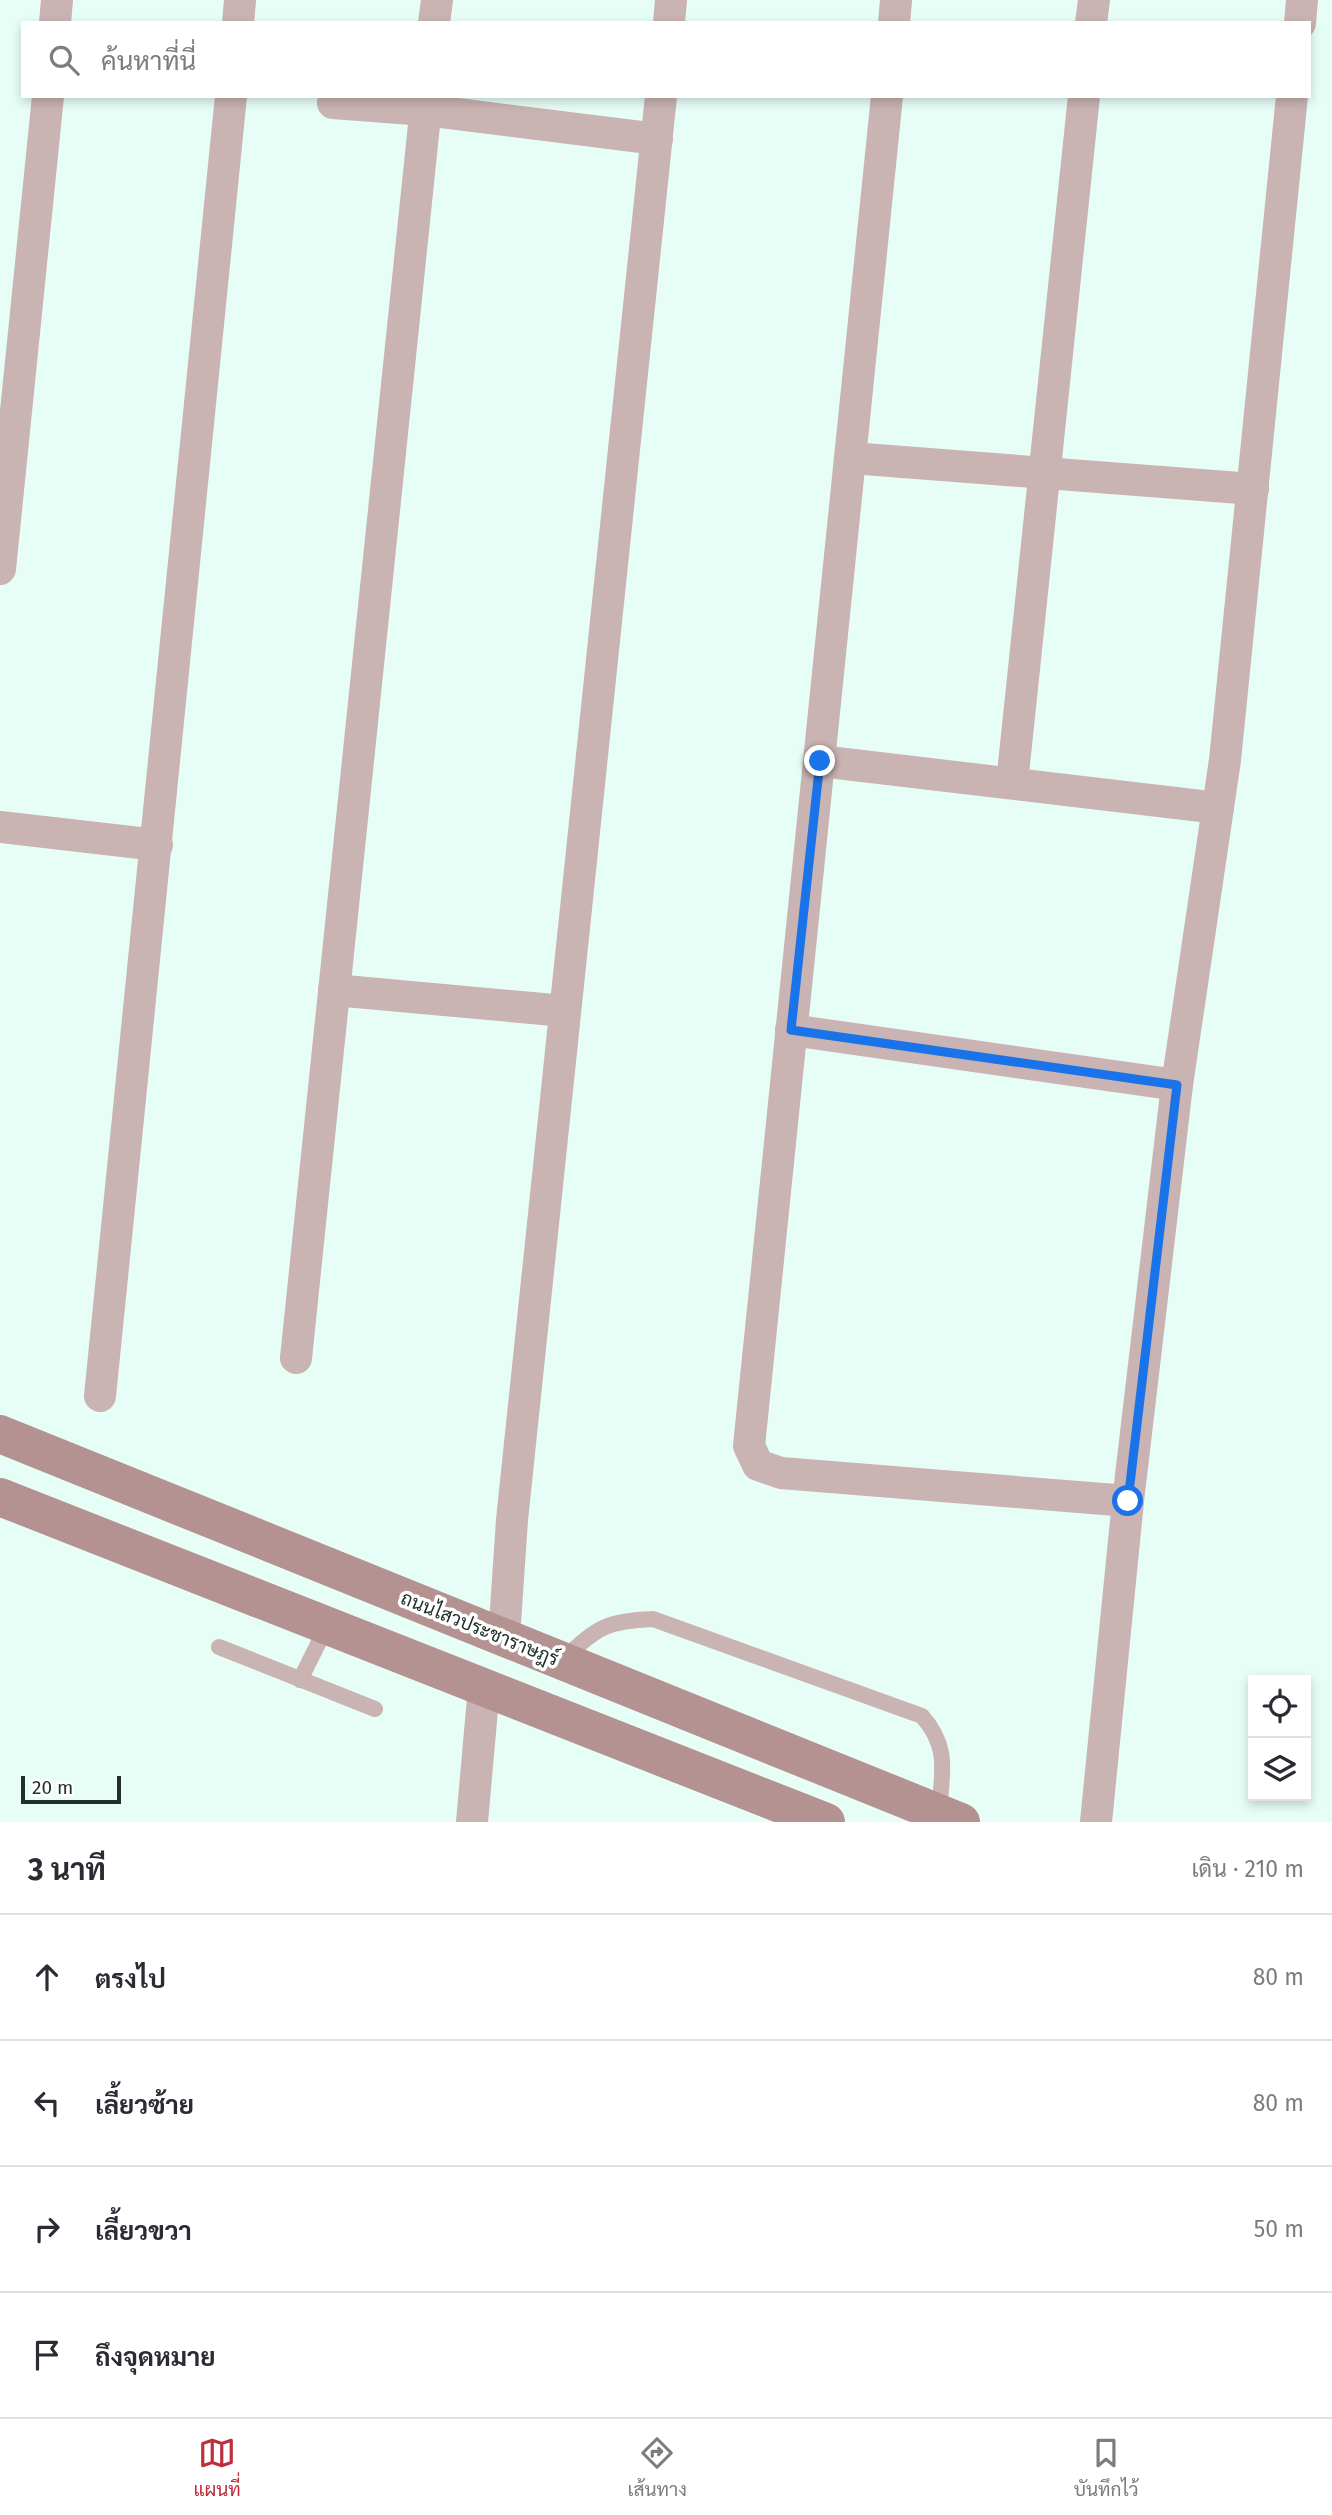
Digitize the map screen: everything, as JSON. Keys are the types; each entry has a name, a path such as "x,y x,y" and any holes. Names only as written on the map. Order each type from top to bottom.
{"main road":[{"name":"ถนนไสวประชาราษฎร์","path":"0,1434 950,1817"},
{"path":"0,1497 826,1822"}],"street":[{"path":"55,21 57,0"},
{"path":"238,21 240,0"},
{"path":"435,21 437,0"},
{"path":"669,21 671,0"},
{"path":"894,21 896,0"},
{"path":"1091,21 1094,0"},
{"path":"1300,21 1302,0"},
{"path":"0,569 48,98"},
{"path":"100,1396 231,98"},
{"path":"504,1638 512,1520 661,98"},
{"path":"887,98 749,1446 758,1465 781,1474 1128,1501"},
{"path":"1012,783 1084,98"},
{"path":"1096,1822 1128,1501 1177,1085 1218,808 1292,98"},
{"path":"333,103 426,103 657,139"},
{"path":"296,1358 426,103"},
{"path":"851,458 1253,489"},
{"path":"820,761 1218,808"},
{"path":"0,827 156,845"},
{"path":"334,989 565,1011"},
{"path":"791,1030 1177,1085"},
{"path":"472,1822 484,1687"}],"lane":[{"path":"561,1661 600,1626 624,1620 653,1619 922,1716 935,1731 943,1752 950,1817"},
{"path":"300,1679 327,1626"},
{"path":"219,1647 375,1709"}],"route":[{"path":"820,761 791,1030 1177,1085 1128,1501"}]}
